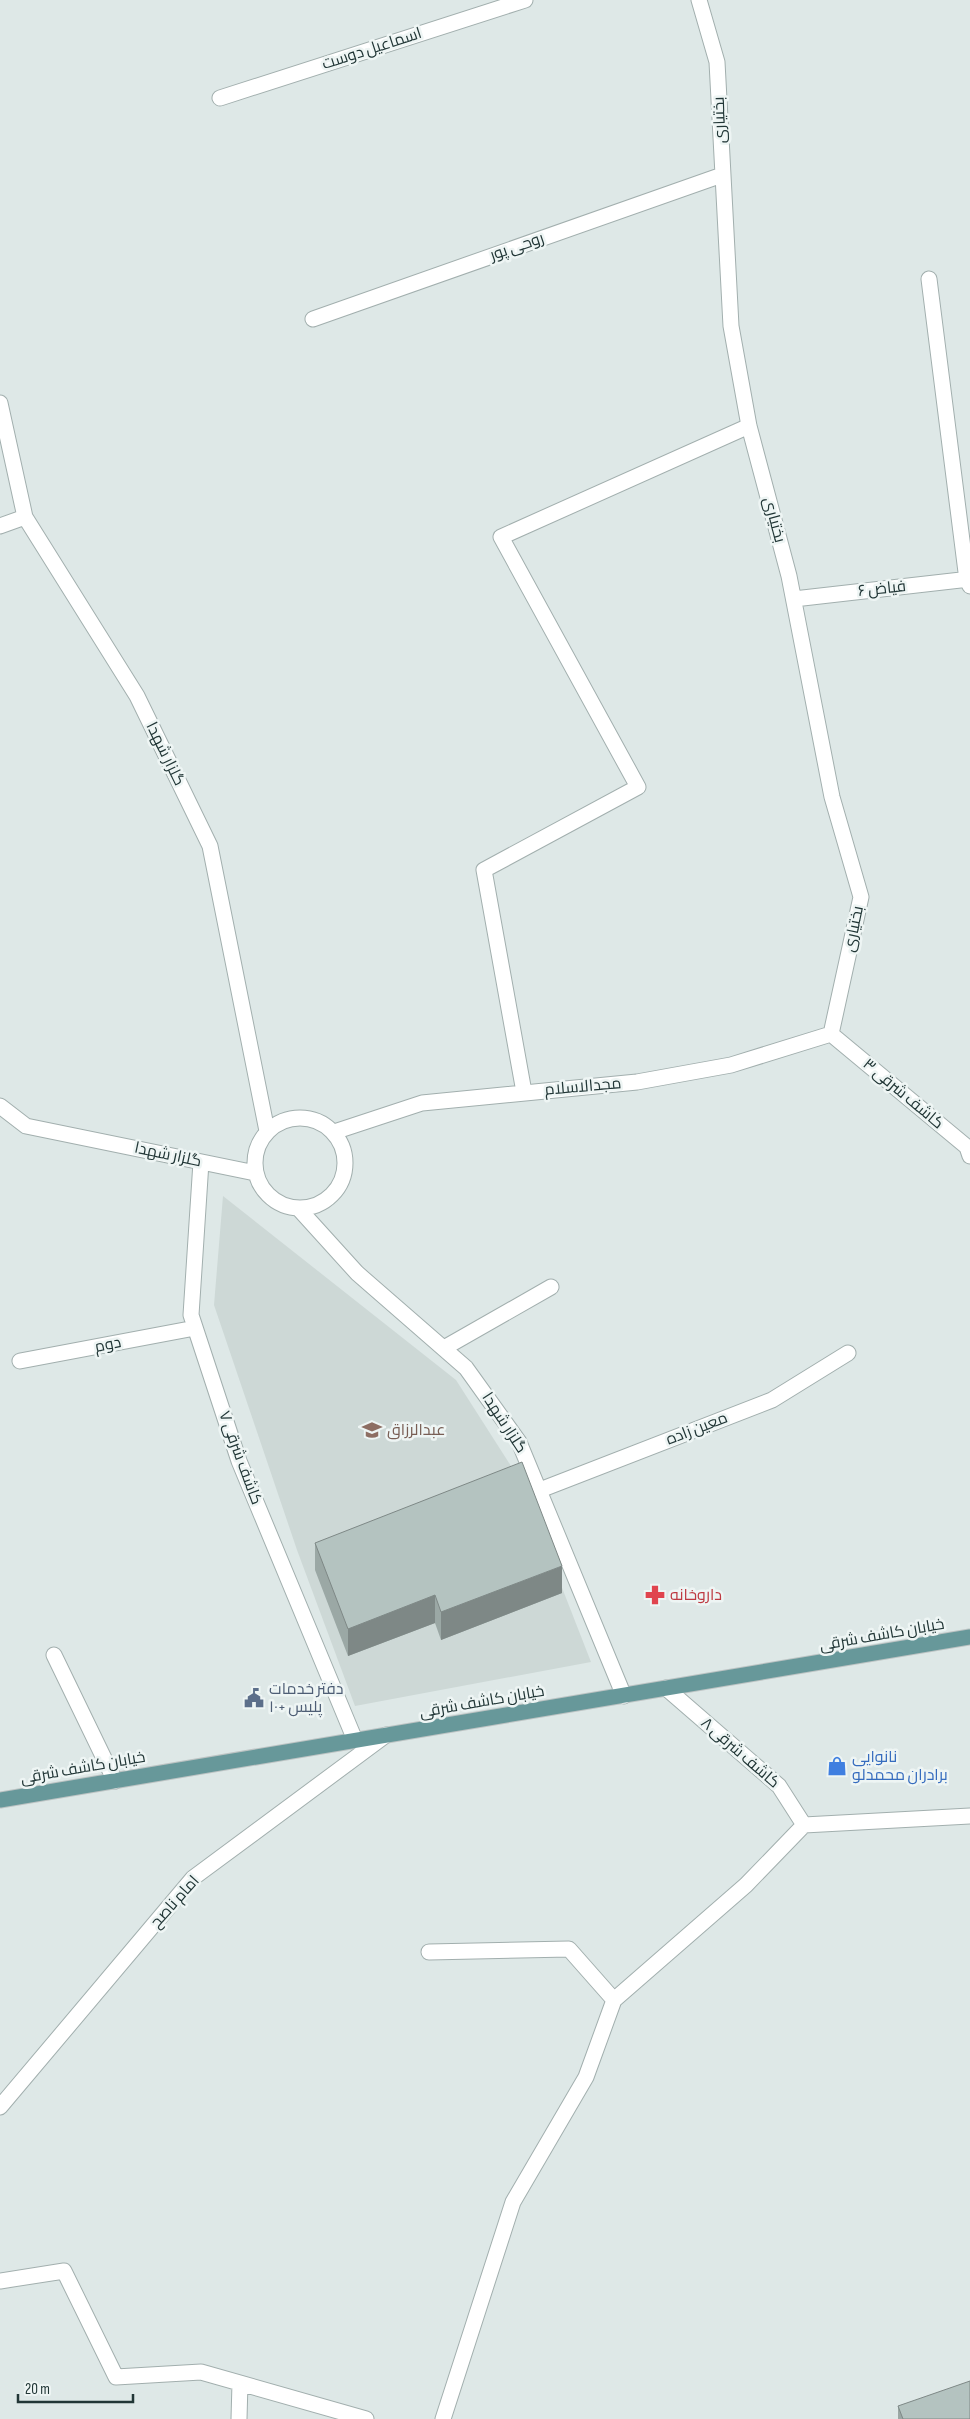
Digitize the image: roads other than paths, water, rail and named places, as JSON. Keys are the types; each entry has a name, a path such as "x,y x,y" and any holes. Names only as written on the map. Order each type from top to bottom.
{"main road":[{"name":"خیابان کاشف شرقی","path":"0,1800 970,1638"}],"street":[{"name":"اسماعیل دوست","path":"220,98 525,0"},
{"name":"بختیاری","path":"699,0 717,62 731,326 749,426 794,599 832,797 861,896 832,1034"},
{"name":"روحی پور","path":"313,319 722,175"},
{"path":"929,279 969,582"},
{"name":"گلزار شهدا","path":"0,403 25,517 137,696 210,846 267,1131"},
{"path":"524,1092 484,870 638,787 502,537 749,426"},
{"path":"0,526 25,517"},
{"name":"فیاض ۶","path":"794,599 969,582"},
{"name":"مجدالاسلام","path":"334,1132 422,1102 637,1082 731,1065 832,1034"},
{"name":"کاشف شرقی ۳","path":"832,1034 969,1149"},
{"name":"گلزار شهدا","path":"0,1106 26,1126 255,1173"},
{"path":"294,1118 311,1119 323,1123 334,1132 342,1145 345,1160 344,1174 338,1188 328,1199 315,1206 299,1209 284,1207 271,1199 261,1188 255,1173 254,1158 258,1144 267,1131 279,1122 294,1118"},
{"name":"کاشف شرقی ۷","path":"201,1162 192,1315 195,1328 239,1461 355,1740"},
{"name":"گلزار شهدا","path":"299,1209 357,1273 466,1368 519,1442 624,1696"},
{"path":"444,1348 551,1287"},
{"name":"دوم","path":"20,1361 195,1328"},
{"name":"معین زاده","path":"540,1490 772,1400 848,1354"},
{"path":"54,1655 115,1781"},
{"name":"کاشف شرقی ۸","path":"666,1688 780,1786 804,1825"},
{"name":"امام ناصح","path":"0,2107 193,1878 386,1735"},
{"path":"443,2419 513,2202 586,2077 614,2000 746,1885 804,1825 970,1816"},
{"path":"430,1952 569,1949 614,2000"},
{"path":"0,2281 64,2271 116,2377 201,2372 366,2419"},
{"path":"239,2419 240,2383"}],"place":[{"name":"عبدالرزاق","path":"372,1430"},
{"name":"داروخانه","path":"655,1595"},
{"name":"دفتر خدمات پلیس +۱۰","path":"254,1698"},
{"name":"نانوایی برادران محمدلو","path":"837,1766"}]}
